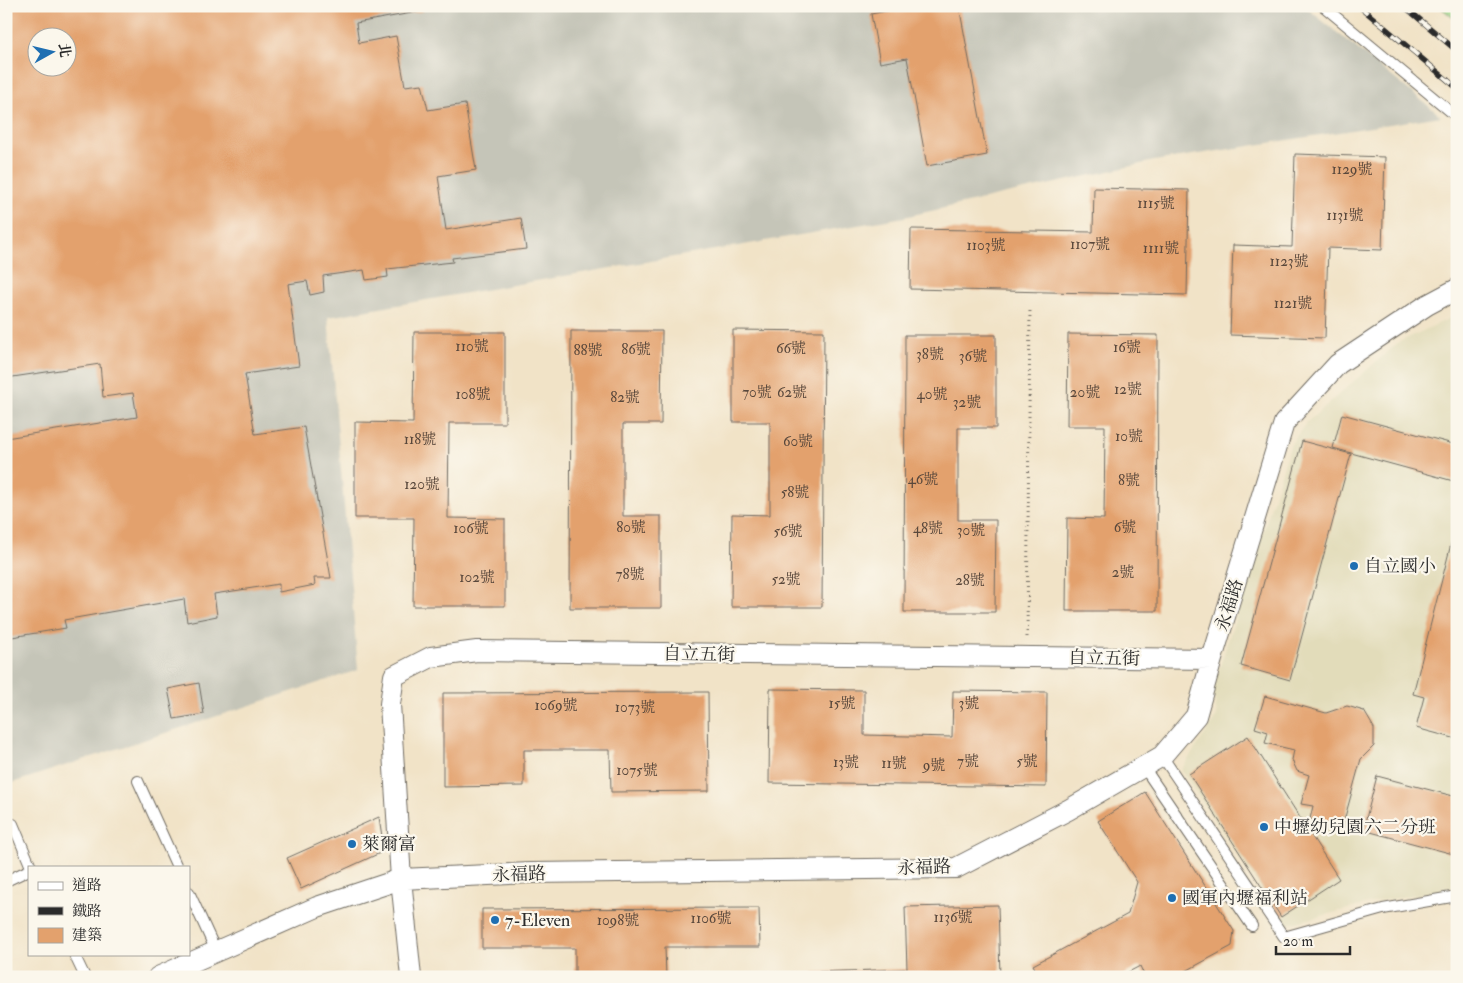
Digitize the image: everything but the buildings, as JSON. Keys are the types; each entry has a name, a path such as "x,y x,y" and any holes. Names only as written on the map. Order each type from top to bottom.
{"street":[{"name":"永福路","path":"158,977 317,907 401,879 531,873 956,868 1068,810 1162,756 1196,716 1284,423 1338,364 1427,305 1457,289"},
{"name":"自立五街","path":"401,879 390,704 394,676 431,656 477,651 1212,659"},
{"path":"401,879 411,977"}],"lane":[{"path":"1323,6 1457,117"},
{"path":"1162,756 1284,937 1383,909 1457,896"},
{"path":"1142,766 1252,926"},
{"path":"138,781 177,866"},
{"path":"13,824 31,866"},
{"path":"6,881 28,870"},
{"path":"190,894 216,951"},
{"path":"75,956 85,977"}],"path":[{"path":"1026,657 1030,307"}],"shaded area":[{"path":"6,6 1304,6 1441,116 1154,161 904,217 328,317 358,670 6,785"},
{"name":"自立國小","path":"1457,315 1457,887 1380,901 1285,925 1181,770 1217,716 1213,688 1291,444 1306,423 1399,342"}],"green space":[{"path":"1439,6 1457,6 1457,21"}],"railway":[{"path":"1359,6 1457,88"},
{"path":"1404,6 1457,51"}],"place":[{"name":"自立國小","path":"1354,566"},
{"name":"中壢幼兒園六二分班","path":"1264,827"},
{"name":"萊爾富","path":"352,844"},
{"name":"國軍內壢福利站","path":"1172,898"},
{"name":"7-Eleven","path":"495,920"}]}
